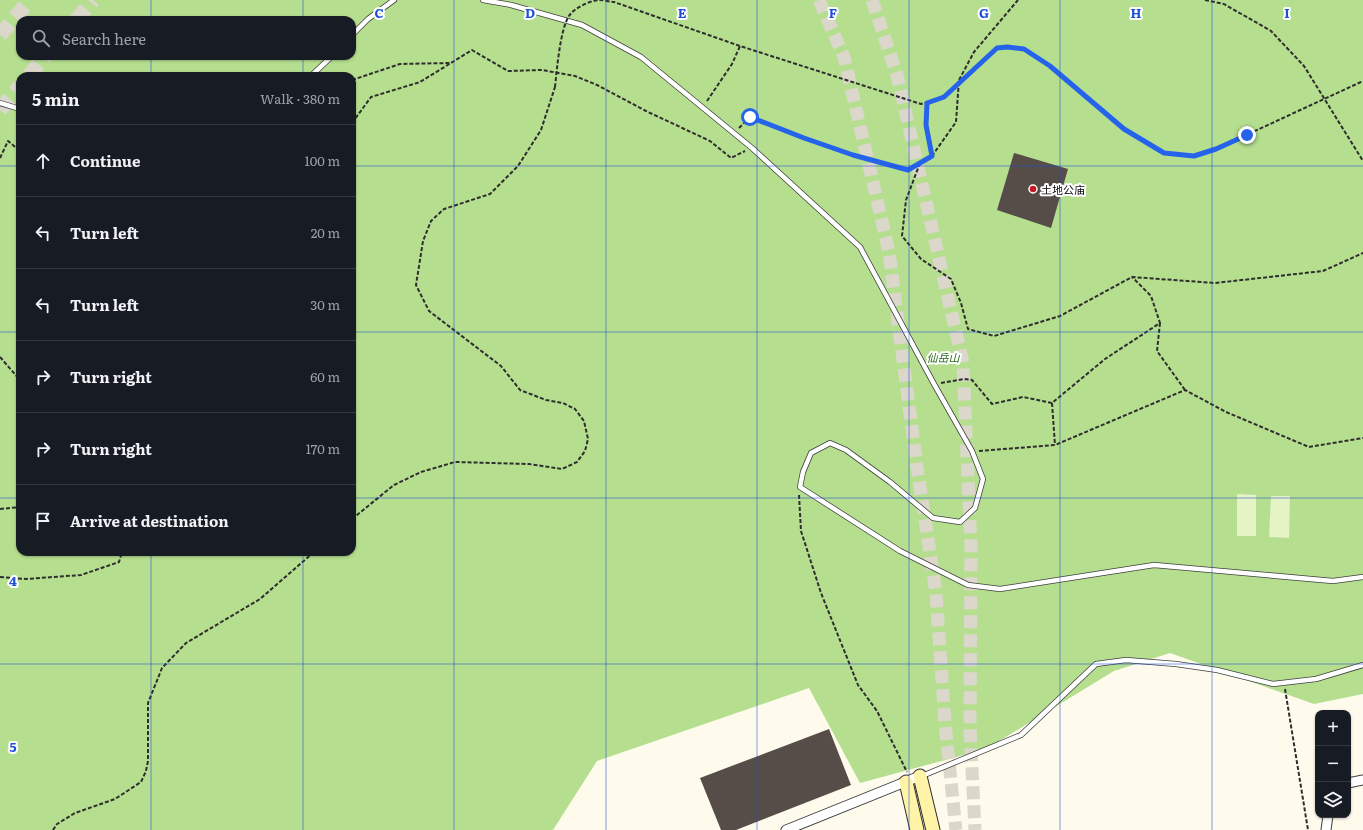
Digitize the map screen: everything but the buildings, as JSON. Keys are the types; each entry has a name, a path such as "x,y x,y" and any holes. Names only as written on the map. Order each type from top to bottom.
{"street":[{"path":"786,830 913,779"},
{"path":"913,779 917,830"},
{"path":"913,779 933,830"},
{"path":"1351,782 1363,780"},
{"path":"1326,830 1328,818"}],"lane":[{"path":"356,32 368,19 394,0"},
{"path":"483,0 510,5 582,25 641,56 752,148 860,247 972,451 982,479 975,508 960,522 933,518 890,482 846,450 830,443 811,453 803,472 800,487 900,552 968,585 1000,589 1154,565 1333,581 1363,577"},
{"path":"315,72 328,60"},
{"path":"0,103 16,108"},
{"path":"913,779 1021,735 1096,664 1126,660 1176,664 1217,670 1273,684 1316,678 1363,665"}],"path":[{"path":"356,516 394,485 421,472 455,462 514,463 562,469 577,462 585,451 588,439 584,421 575,409 563,403 546,400 520,390 501,366 429,311 416,284 423,240 432,221 444,209 490,194 518,166 541,130 555,87 564,30 569,15 589,2 599,0 614,2 740,46 921,104 944,97 997,48 1007,47 1024,49 1050,66 1124,129 1164,153 1194,156 1216,149 1363,81"},
{"path":"734,133 750,117 804,138 866,159 908,170 932,156 956,122 959,80 974,52 1018,0"},
{"path":"1205,0 1224,4 1270,31 1304,66 1363,161"},
{"path":"703,108 732,64 740,46"},
{"path":"356,118 371,97 420,82 472,50 508,71 542,70 575,76 598,85 646,111 710,141 731,158 752,148"},
{"path":"356,79 400,64 451,63"},
{"path":"927,103 926,125 932,156"},
{"path":"0,158 8,141 16,148"},
{"path":"920,163 906,200 902,236 921,259 951,279 961,304 968,329 994,336 1060,316 1132,277 1215,283 1323,271 1363,253"},
{"path":"1132,277 1151,296 1160,323 1157,351 1184,390 1226,412 1309,447 1363,438"},
{"path":"1052,403 1105,359 1160,323"},
{"path":"0,357 16,375"},
{"path":"934,384 964,379 972,380 992,404 1022,397 1052,403"},
{"path":"972,451 1055,445 1184,390"},
{"path":"1052,403 1055,445"},
{"path":"800,487 801,531 821,593 858,685 877,711 913,779"},
{"path":"0,509 16,507"},
{"path":"0,577 26,579 81,575 119,562 121,556"},
{"path":"53,830 57,824 75,813 115,799 141,782 146,771 148,761 148,703 162,668 186,643 260,599 309,556"},
{"path":"1284,682 1308,830"}],"green space":[{"name":"仙岳山","path":"0,0 1363,0 1363,694 1314,704 1170,653 1114,671 986,749 860,783 809,688 597,761 553,830 0,830"},
{"path":"1237,494 1256,495 1256,536 1237,536"},
{"path":"1271,496 1290,496 1289,538 1269,537"}],"tunnel":[{"path":"16,16 30,0"},
{"path":"79,16 93,0"},
{"path":"819,0 844,57 889,252 917,467 936,593 945,723 956,830"},
{"path":"872,0 897,75 963,363 971,547 970,728 975,830"},
{"path":"0,35 16,16"},
{"path":"32,72 42,60"},
{"path":"0,110 16,91"}],"place":[{"name":"土地公庙","path":"1033,189"}],"route":[{"path":"750,117 853,155 908,170 932,156 926,125 928,114 927,103 944,97 997,48 1007,47 1024,49 1050,66 1124,129 1164,153 1194,156 1216,149 1247,135"}]}
